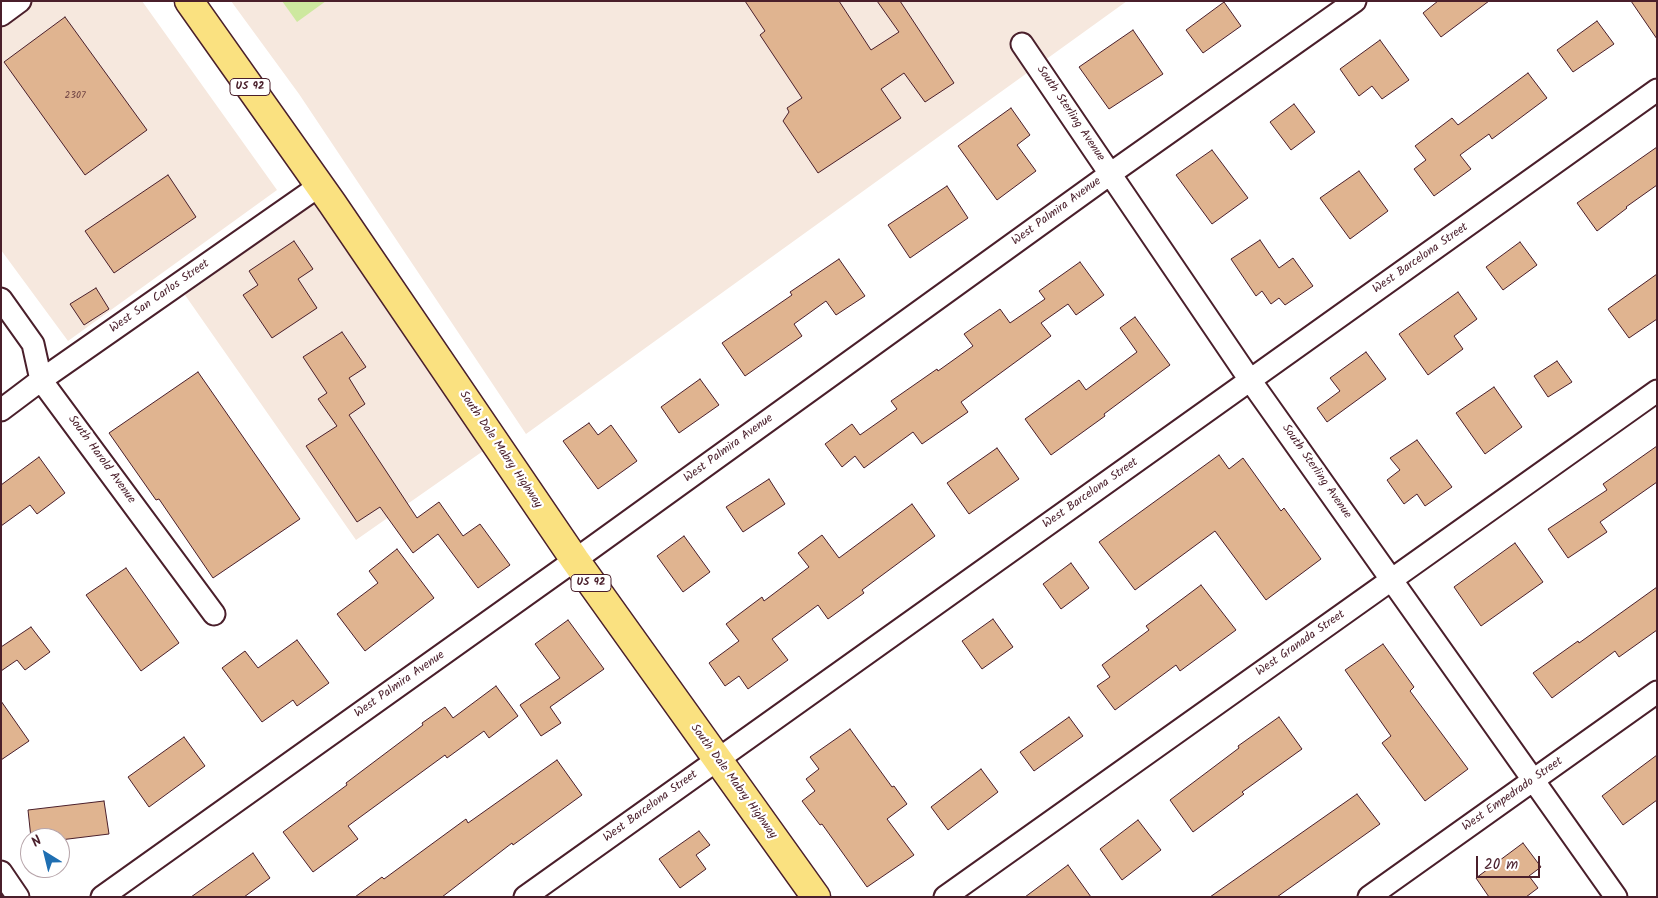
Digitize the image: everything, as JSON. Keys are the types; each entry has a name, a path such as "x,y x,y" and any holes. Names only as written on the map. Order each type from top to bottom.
{"main road":[{"name":"South Dale Mabry Highway","path":"189,1 319,186 575,560 816,897"}],"street":[{"path":"1,14 20,1"},
{"name":"West Palmira Avenue","path":"102,897 575,560 1110,174 1355,1"},
{"name":"South Sterling Avenue","path":"1022,44 1250,380 1616,897"},
{"name":"West Barcelona Street","path":"525,897 1657,90"},
{"name":"West San Carlos Street","path":"1,410 319,186"},
{"name":"South Harold Avenue","path":"1,299 33,344 41,380 214,614"},
{"name":"West Granada Street","path":"946,897 1657,392"},
{"name":"West Empedrado Street","path":"1369,897 1657,692"},
{"path":"1,872 18,897"}],"shaded area":[{"path":"1,1 142,1 277,190 68,341 1,250"},
{"path":"231,1 1127,1 526,434 299,94"},
{"path":"317,202 486,449 356,540 185,295"}],"green space":[{"path":"282,1 326,1 297,22"}],"building":[{"path":"745,1 839,1 871,50 899,32 877,1 900,1 954,83 925,102 904,73 881,89 901,118 818,173 783,121 789,112 787,108 802,98 760,35 765,31"},
{"path":"1438,1 1489,1 1441,37 1423,13"},
{"path":"1631,1 1657,1 1657,39"},
{"path":"1224,2 1241,26 1203,53 1186,30"},
{"path":"65,17 147,130 85,175 4,62"},
{"path":"1597,21 1614,44 1573,72 1557,50"},
{"path":"1133,30 1163,74 1109,109 1079,67"},
{"path":"1380,40 1409,80 1382,99 1372,86 1359,96 1340,69"},
{"path":"1528,73 1547,98 1492,139 1489,134 1460,155 1471,169 1434,196 1414,169 1426,160 1415,146 1452,118 1458,125"},
{"path":"1294,104 1315,132 1291,150 1270,122"},
{"path":"1011,108 1030,135 1017,145 1036,171 997,200 958,146"},
{"path":"1657,147 1657,185 1597,231 1577,203"},
{"path":"1212,150 1248,198 1212,224 1176,175"},
{"path":"1359,171 1388,211 1350,239 1320,198"},
{"path":"168,175 196,217 114,273 85,231"},
{"path":"947,186 968,218 910,258 888,225"},
{"path":"1260,240 1279,268 1293,258 1313,286 1285,305 1279,298 1271,304 1262,291 1256,296 1231,259"},
{"path":"294,241 313,269 298,279 317,308 272,338 243,295 258,285 249,271"},
{"path":"1520,242 1537,265 1503,290 1486,267"},
{"path":"839,259 865,296 836,315 826,301 794,324 802,336 745,376 722,343 792,295 790,292"},
{"path":"1080,262 1104,295 1076,315 1068,304 1041,323 1051,336 961,402 968,412 922,444 913,432 864,468 855,456 842,467 825,444 852,424 860,435 897,409 891,401 973,346 964,334 1000,309 1010,323 1045,299 1039,291"},
{"path":"1657,274 1657,319 1629,338 1608,309"},
{"path":"96,288 109,309 84,325 70,304"},
{"path":"1458,292 1477,319 1454,336 1463,349 1428,375 1399,334"},
{"path":"1135,317 1170,365 1051,455 1025,419 1079,380 1086,390 1137,352 1120,328"},
{"path":"342,332 366,367 349,378 365,404 349,415 417,518 439,502 463,536 480,524 510,565 478,588 438,534 413,553 380,507 357,522 306,446 337,426 318,399 327,393 303,357"},
{"path":"1366,352 1386,379 1327,422 1317,408 1340,391 1330,378"},
{"path":"1557,361 1572,382 1548,397 1534,376"},
{"path":"198,372 300,519 213,578 159,499 156,500 109,433"},
{"path":"700,379 719,405 679,433 661,407"},
{"path":"1494,387 1522,427 1485,454 1456,413"},
{"path":"589,423 598,435 611,425 637,461 598,489 563,441"},
{"path":"1417,440 1452,487 1425,506 1417,494 1404,504 1387,480 1400,470 1390,458"},
{"path":"1657,446 1657,482 1600,522 1607,532 1568,558 1548,529 1607,490 1603,484"},
{"path":"997,448 1019,479 969,514 947,483"},
{"path":"1219,455 1229,469 1243,458 1281,511 1284,508 1321,559 1266,600 1215,531 1135,590 1099,542"},
{"path":"39,457 65,493 37,514 30,505 1,526 1,485"},
{"path":"769,479 785,504 743,532 726,507"},
{"path":"912,504 935,536 862,590 864,593 828,619 818,605 772,639 788,660 748,689 739,676 725,686 709,663 739,641 726,624 762,597 764,601 809,567 798,553 822,535 839,558"},
{"path":"684,536 710,572 683,592 657,556"},
{"path":"1515,543 1543,582 1481,626 1454,587"},
{"path":"397,549 434,598 365,651 337,614 378,583 369,571"},
{"path":"1071,563 1089,588 1061,609 1043,584"},
{"path":"126,568 179,643 141,671 86,595"},
{"path":"1201,585 1236,630 1180,671 1176,665 1115,710 1097,686 1110,677 1102,665 1149,630 1146,626"},
{"path":"1657,587 1657,630 1619,657 1615,651 1552,698 1533,673 1578,641 1579,643"},
{"path":"993,619 1013,647 982,669 962,641"},
{"path":"568,620 604,669 550,707 561,723 541,736 520,705 560,678 535,644"},
{"path":"31,627 50,652 25,670 17,660 1,671 1,647"},
{"path":"297,640 329,683 297,706 293,700 262,722 222,668 245,651 258,668"},
{"path":"1383,644 1414,687 1410,691 1468,769 1425,801 1382,743 1391,736 1345,670"},
{"path":"496,686 518,716 489,738 484,731 447,758 445,755 348,826 358,839 313,872 283,832 347,785 346,783 445,707 453,718"},
{"path":"1,701 29,741 1,760"},
{"path":"1069,717 1083,736 1034,771 1020,752"},
{"path":"1279,717 1302,749 1242,792 1244,794 1193,832 1170,800 1239,748 1238,746"},
{"path":"850,729 892,787 894,786 907,804 887,819 914,855 867,887 822,824 820,825 802,801 815,791 806,779 819,769 810,757"},
{"path":"184,737 205,766 149,807 128,777"},
{"path":"1657,755 1657,800 1623,825 1602,796"},
{"path":"557,760 582,795 513,845 512,843 442,897 355,897 382,877 384,879 466,819 468,823"},
{"path":"981,769 998,792 948,830 931,807"},
{"path":"1357,794 1380,824 1277,897 1210,897"},
{"path":"104,801 109,834 70,839 70,828 30,828 28,810"},
{"path":"1138,820 1161,850 1122,880 1100,849"},
{"path":"699,831 710,845 696,855 706,869 680,888 659,859"},
{"path":"1523,843 1541,867 1529,876 1538,888 1526,897 1489,897 1476,878"},
{"path":"253,853 270,878 244,897 191,897"},
{"path":"1068,865 1091,897 1025,897"}]}
